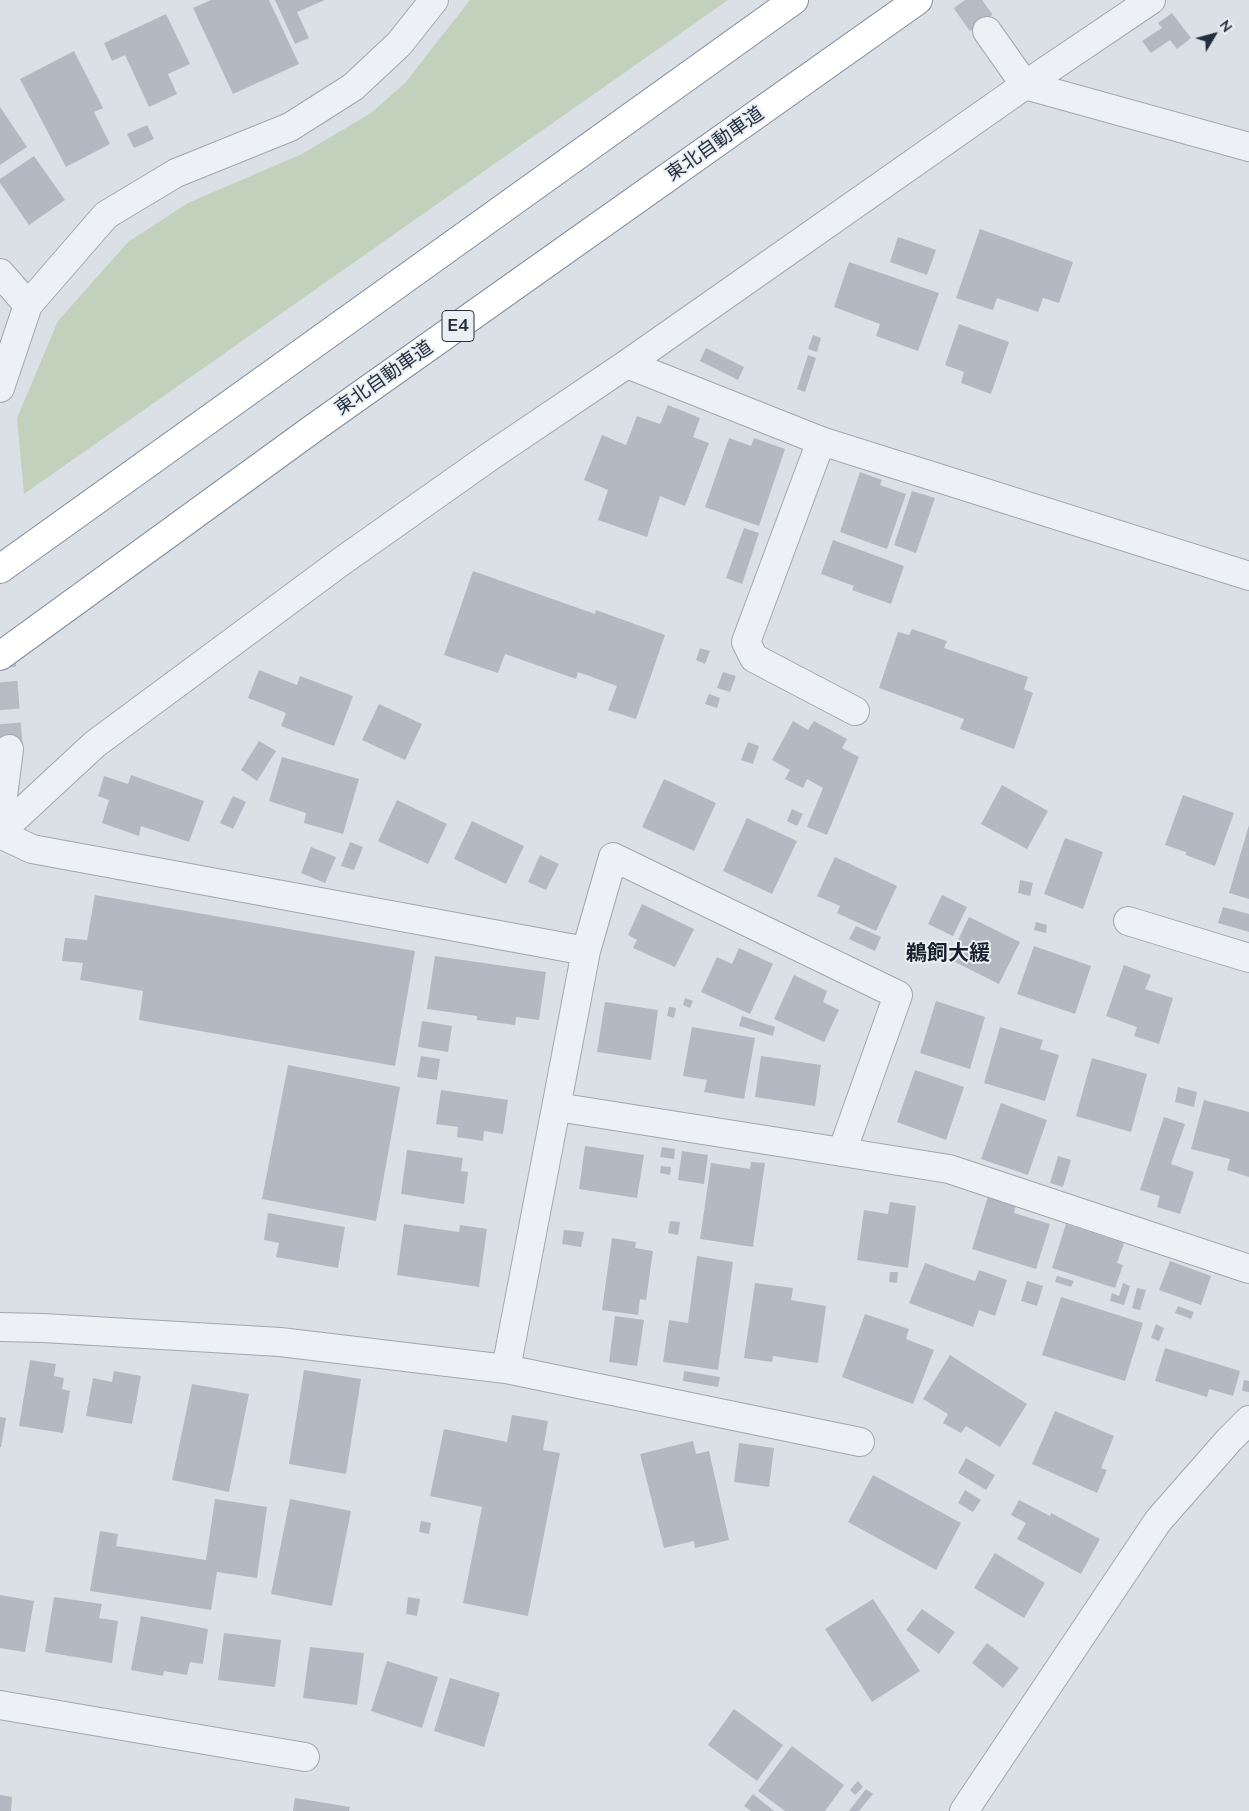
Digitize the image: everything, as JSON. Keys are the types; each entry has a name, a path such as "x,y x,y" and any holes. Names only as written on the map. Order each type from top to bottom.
{"highway":[{"path":"0,569 794,0"},
{"name":"東北自動車道","path":"0,656 311,430 918,0"}],"street":[{"path":"0,388 28,305 106,215 176,173 290,127 353,87 399,44 434,0"},
{"path":"586,951 32,849 0,833 95,744 342,561 1025,85 1151,0"},
{"path":"987,31 1025,85 1249,147"},
{"path":"0,273 28,305"},
{"path":"627,364 821,441 1249,576"},
{"path":"821,441 746,642 754,658 855,711"},
{"path":"0,820 9,749"},
{"path":"506,1369 586,951 613,857 898,995 842,1152"},
{"path":"1128,922 1249,958"},
{"path":"557,1106 949,1169 1249,1269"},
{"path":"0,1327 280,1342 506,1369 860,1442"},
{"path":"964,1811 1158,1521 1249,1420"},
{"path":"0,1705 304,1757"}],"green space":[{"path":"470,0 728,0 24,494 17,418 58,321 128,242 188,203 302,154 371,113 405,83"}],"building":[{"path":"211,0 269,0 299,64 233,94 193,8"},
{"path":"275,0 325,0 297,12 309,38 295,44"},
{"path":"1172,13 1191,38 1177,49 1170,40 1151,53 1142,41 1162,28 1158,23"},
{"path":"166,14 190,64 168,74 177,94 149,107 125,55 112,61 104,43"},
{"path":"74,51 103,108 94,112 110,144 66,167 20,79"},
{"path":"0,107 27,147 0,165"},
{"path":"147,125 154,139 134,148 127,134"},
{"path":"34,156 65,200 29,225 0,183 0,179"},
{"path":"980,229 1073,262 1059,303 1043,298 1038,312 997,298 993,310 956,298"},
{"path":"898,237 936,250 927,275 890,262"},
{"path":"849,262 939,293 918,351 876,336 880,324 834,307"},
{"path":"959,324 1009,342 991,394 961,383 964,372 945,365"},
{"path":"813,335 821,338 817,352 808,349"},
{"path":"706,348 744,367 738,380 700,361"},
{"path":"808,355 816,358 805,392 797,389"},
{"path":"668,405 700,418 693,437 709,443 685,506 660,496 647,537 598,520 608,490 584,480 602,435 626,445 637,416 660,424"},
{"path":"729,438 751,446 754,438 785,449 759,526 705,507"},
{"path":"860,472 882,480 880,485 906,494 887,549 840,532"},
{"path":"912,491 935,498 916,553 894,545"},
{"path":"744,528 759,533 742,584 726,578"},
{"path":"833,540 904,566 891,604 852,590 854,586 821,574"},
{"path":"473,571 595,614 596,610 665,635 636,719 608,710 617,686 578,672 576,679 505,654 498,673 444,655"},
{"path":"912,629 947,641 944,648 1028,677 1024,689 1033,693 1014,749 960,729 964,719 879,688 898,632 909,635"},
{"path":"700,648 710,651 705,664 696,660"},
{"path":"259,670 297,685 300,676 353,696 334,746 281,726 286,713 248,698"},
{"path":"723,672 736,676 730,692 717,688"},
{"path":"709,694 720,698 717,708 705,704"},
{"path":"379,704 422,724 405,760 362,740"},
{"path":"793,721 808,730 814,721 847,739 842,748 859,757 827,835 807,827 823,788 807,779 803,788 785,779 790,770 772,760"},
{"path":"259,741 276,751 257,781 241,770"},
{"path":"748,742 759,746 753,764 741,760"},
{"path":"282,757 359,779 343,834 304,823 306,813 269,801"},
{"path":"131,775 204,801 189,842 141,826 139,836 102,823 109,800 98,796 104,776 128,784"},
{"path":"664,779 716,803 694,851 642,827"},
{"path":"1002,785 1048,811 1027,849 981,824"},
{"path":"1183,795 1234,813 1215,866 1186,855 1186,852 1165,845"},
{"path":"233,796 246,802 233,829 220,823"},
{"path":"397,800 447,824 428,864 378,841"},
{"path":"792,809 803,814 797,826 787,821"},
{"path":"747,818 797,841 772,894 723,871"},
{"path":"472,821 524,846 506,884 454,859"},
{"path":"1249,825 1249,899 1229,893"},
{"path":"1065,838 1103,852 1083,909 1044,894"},
{"path":"350,842 363,847 354,870 341,866"},
{"path":"311,847 336,857 325,883 301,873"},
{"path":"540,855 559,864 546,890 528,882"},
{"path":"835,857 897,886 876,931 837,913 840,906 817,896"},
{"path":"1020,880 1033,883 1030,896 1018,893"},
{"path":"95,895 415,951 395,1066 139,1020 143,991 80,980 83,963 62,961 65,938 87,940"},
{"path":"942,895 967,907 953,936 928,924"},
{"path":"642,904 694,929 675,967 633,948 637,940 628,935"},
{"path":"1223,907 1249,914 1249,932 1218,923"},
{"path":"969,917 1020,942 999,984 949,959"},
{"path":"1036,922 1047,925 1046,933 1034,930"},
{"path":"856,926 881,937 875,951 849,939"},
{"path":"1034,946 1091,966 1075,1014 1017,994"},
{"path":"739,948 773,964 750,1014 701,992 717,957 732,964"},
{"path":"435,956 546,972 539,1020 516,1017 515,1025 477,1020 477,1016 427,1009"},
{"path":"1124,965 1151,975 1145,989 1173,998 1159,1044 1134,1036 1137,1027 1106,1016"},
{"path":"794,975 827,991 823,1002 839,1010 824,1042 774,1019"},
{"path":"685,998 693,1001 690,1008 683,1005"},
{"path":"936,1001 985,1017 970,1069 920,1053"},
{"path":"605,1002 658,1010 651,1060 597,1052"},
{"path":"669,1007 676,1008 674,1018 667,1016"},
{"path":"742,1016 775,1027 773,1036 739,1026"},
{"path":"422,1021 452,1026 448,1052 418,1047"},
{"path":"692,1027 755,1038 744,1099 704,1092 707,1080 683,1076"},
{"path":"1000,1027 1043,1040 1040,1049 1059,1055 1045,1101 984,1083"},
{"path":"421,1056 440,1059 437,1080 417,1077"},
{"path":"761,1056 821,1065 815,1106 755,1097"},
{"path":"1092,1058 1147,1074 1131,1132 1076,1116"},
{"path":"288,1065 400,1087 376,1221 262,1199"},
{"path":"915,1070 964,1087 946,1140 897,1122"},
{"path":"1178,1087 1197,1092 1194,1107 1175,1102"},
{"path":"441,1090 508,1100 503,1134 484,1131 483,1141 457,1137 458,1127 436,1124"},
{"path":"1204,1100 1249,1112 1249,1177 1227,1170 1230,1159 1191,1149"},
{"path":"1001,1103 1047,1120 1028,1175 981,1159"},
{"path":"1164,1117 1185,1124 1171,1164 1194,1172 1180,1214 1157,1207 1160,1196 1140,1190"},
{"path":"585,1146 644,1155 637,1198 579,1189"},
{"path":"662,1147 675,1149 674,1159 660,1157"},
{"path":"407,1150 463,1158 461,1171 468,1172 464,1204 401,1194"},
{"path":"682,1151 708,1155 704,1184 678,1180"},
{"path":"1058,1156 1071,1160 1063,1187 1050,1183"},
{"path":"751,1162 765,1163 753,1247 700,1239 711,1163 750,1169"},
{"path":"661,1166 671,1167 670,1175 660,1173"},
{"path":"988,1196 1016,1205 1014,1213 1050,1224 1036,1269 972,1249"},
{"path":"890,1202 916,1206 908,1268 857,1260 864,1210 888,1214"},
{"path":"268,1213 345,1227 338,1268 276,1257 279,1243 264,1240"},
{"path":"670,1221 680,1222 678,1235 668,1233"},
{"path":"404,1224 459,1232 460,1225 487,1229 479,1287 397,1275"},
{"path":"1066,1224 1124,1243 1117,1263 1123,1265 1115,1288 1052,1268"},
{"path":"564,1230 584,1232 581,1247 562,1244"},
{"path":"612,1238 636,1242 635,1248 653,1251 646,1300 640,1299 638,1315 602,1310"},
{"path":"697,1256 733,1262 718,1370 663,1362 669,1320 688,1323"},
{"path":"1170,1261 1211,1276 1201,1305 1159,1290"},
{"path":"925,1263 975,1281 979,1270 1007,1280 995,1316 979,1310 973,1327 909,1303"},
{"path":"890,1272 898,1272 897,1283 889,1282"},
{"path":"1057,1276 1074,1281 1071,1287 1055,1282"},
{"path":"1027,1281 1043,1286 1037,1306 1021,1301"},
{"path":"755,1283 793,1288 791,1300 826,1306 818,1363 773,1356 772,1362 744,1358"},
{"path":"1123,1283 1130,1286 1124,1305 1110,1301 1112,1293 1119,1296"},
{"path":"1137,1288 1146,1290 1140,1310 1132,1308"},
{"path":"1061,1297 1143,1323 1125,1381 1042,1355"},
{"path":"1178,1306 1194,1312 1191,1319 1175,1313"},
{"path":"865,1314 909,1329 906,1339 934,1350 913,1404 842,1377"},
{"path":"615,1316 644,1320 637,1366 609,1362"},
{"path":"1156,1324 1164,1328 1159,1341 1151,1338"},
{"path":"1165,1348 1240,1371 1233,1396 1209,1389 1207,1397 1155,1381"},
{"path":"950,1355 1027,1404 1000,1447 966,1426 961,1433 943,1423 948,1414 923,1399"},
{"path":"30,1360 56,1364 54,1376 64,1378 62,1389 70,1391 63,1433 19,1426"},
{"path":"304,1370 361,1379 346,1474 289,1464"},
{"path":"114,1371 141,1376 132,1424 86,1416 93,1378 112,1382"},
{"path":"684,1371 720,1377 718,1387 683,1381"},
{"path":"1244,1380 1249,1381 1249,1392 1242,1391"},
{"path":"192,1384 249,1394 229,1492 172,1480"},
{"path":"1055,1411 1114,1436 1101,1468 1107,1470 1097,1493 1032,1464"},
{"path":"512,1415 548,1421 543,1450 560,1453 528,1616 463,1603 482,1507 430,1496 444,1429 507,1442"},
{"path":"0,1417 6,1418 1,1447 0,1447"},
{"path":"693,1441 696,1454 709,1451 729,1540 695,1548 694,1541 664,1548 640,1454"},
{"path":"739,1443 774,1448 769,1487 734,1482"},
{"path":"966,1458 995,1475 986,1490 958,1473"},
{"path":"873,1475 961,1523 936,1570 848,1522"},
{"path":"965,1490 981,1500 973,1512 958,1503"},
{"path":"215,1499 267,1507 257,1578 217,1572 211,1610 90,1591 100,1531 118,1534 116,1546 206,1560"},
{"path":"290,1499 351,1511 332,1606 271,1594"},
{"path":"1019,1500 1050,1516 1051,1513 1100,1539 1081,1574 1017,1539 1026,1523 1011,1515"},
{"path":"421,1521 431,1523 429,1534 419,1532"},
{"path":"995,1553 1045,1583 1024,1618 974,1588"},
{"path":"0,1595 34,1601 25,1652 0,1648"},
{"path":"54,1597 102,1604 99,1618 118,1621 112,1663 45,1652"},
{"path":"408,1597 420,1599 417,1616 406,1614"},
{"path":"873,1599 920,1671 872,1702 825,1629"},
{"path":"922,1609 955,1632 939,1654 906,1630"},
{"path":"141,1616 208,1629 203,1664 190,1662 187,1675 164,1671 163,1676 131,1670"},
{"path":"224,1633 281,1640 275,1687 218,1680"},
{"path":"987,1643 1019,1668 1003,1688 972,1663"},
{"path":"310,1647 364,1653 357,1705 303,1698"},
{"path":"387,1661 438,1677 422,1728 371,1711"},
{"path":"450,1678 500,1693 484,1747 434,1731"},
{"path":"734,1709 783,1745 757,1781 708,1745"},
{"path":"792,1746 844,1785 825,1811 785,1811 758,1791"},
{"path":"858,1781 863,1787 855,1795 850,1790"},
{"path":"866,1789 873,1794 859,1811 849,1811"},
{"path":"753,1794 774,1811 751,1811 744,1806"},
{"path":"0,1795 12,1797 11,1811 0,1811"},
{"path":"295,1798 350,1807 349,1811 293,1811"}],"tunnel":[{"path":"965,0 987,31"},
{"path":"0,640 9,749"}],"district":[{"name":"鵜飼大緩","path":"948,954"}]}
